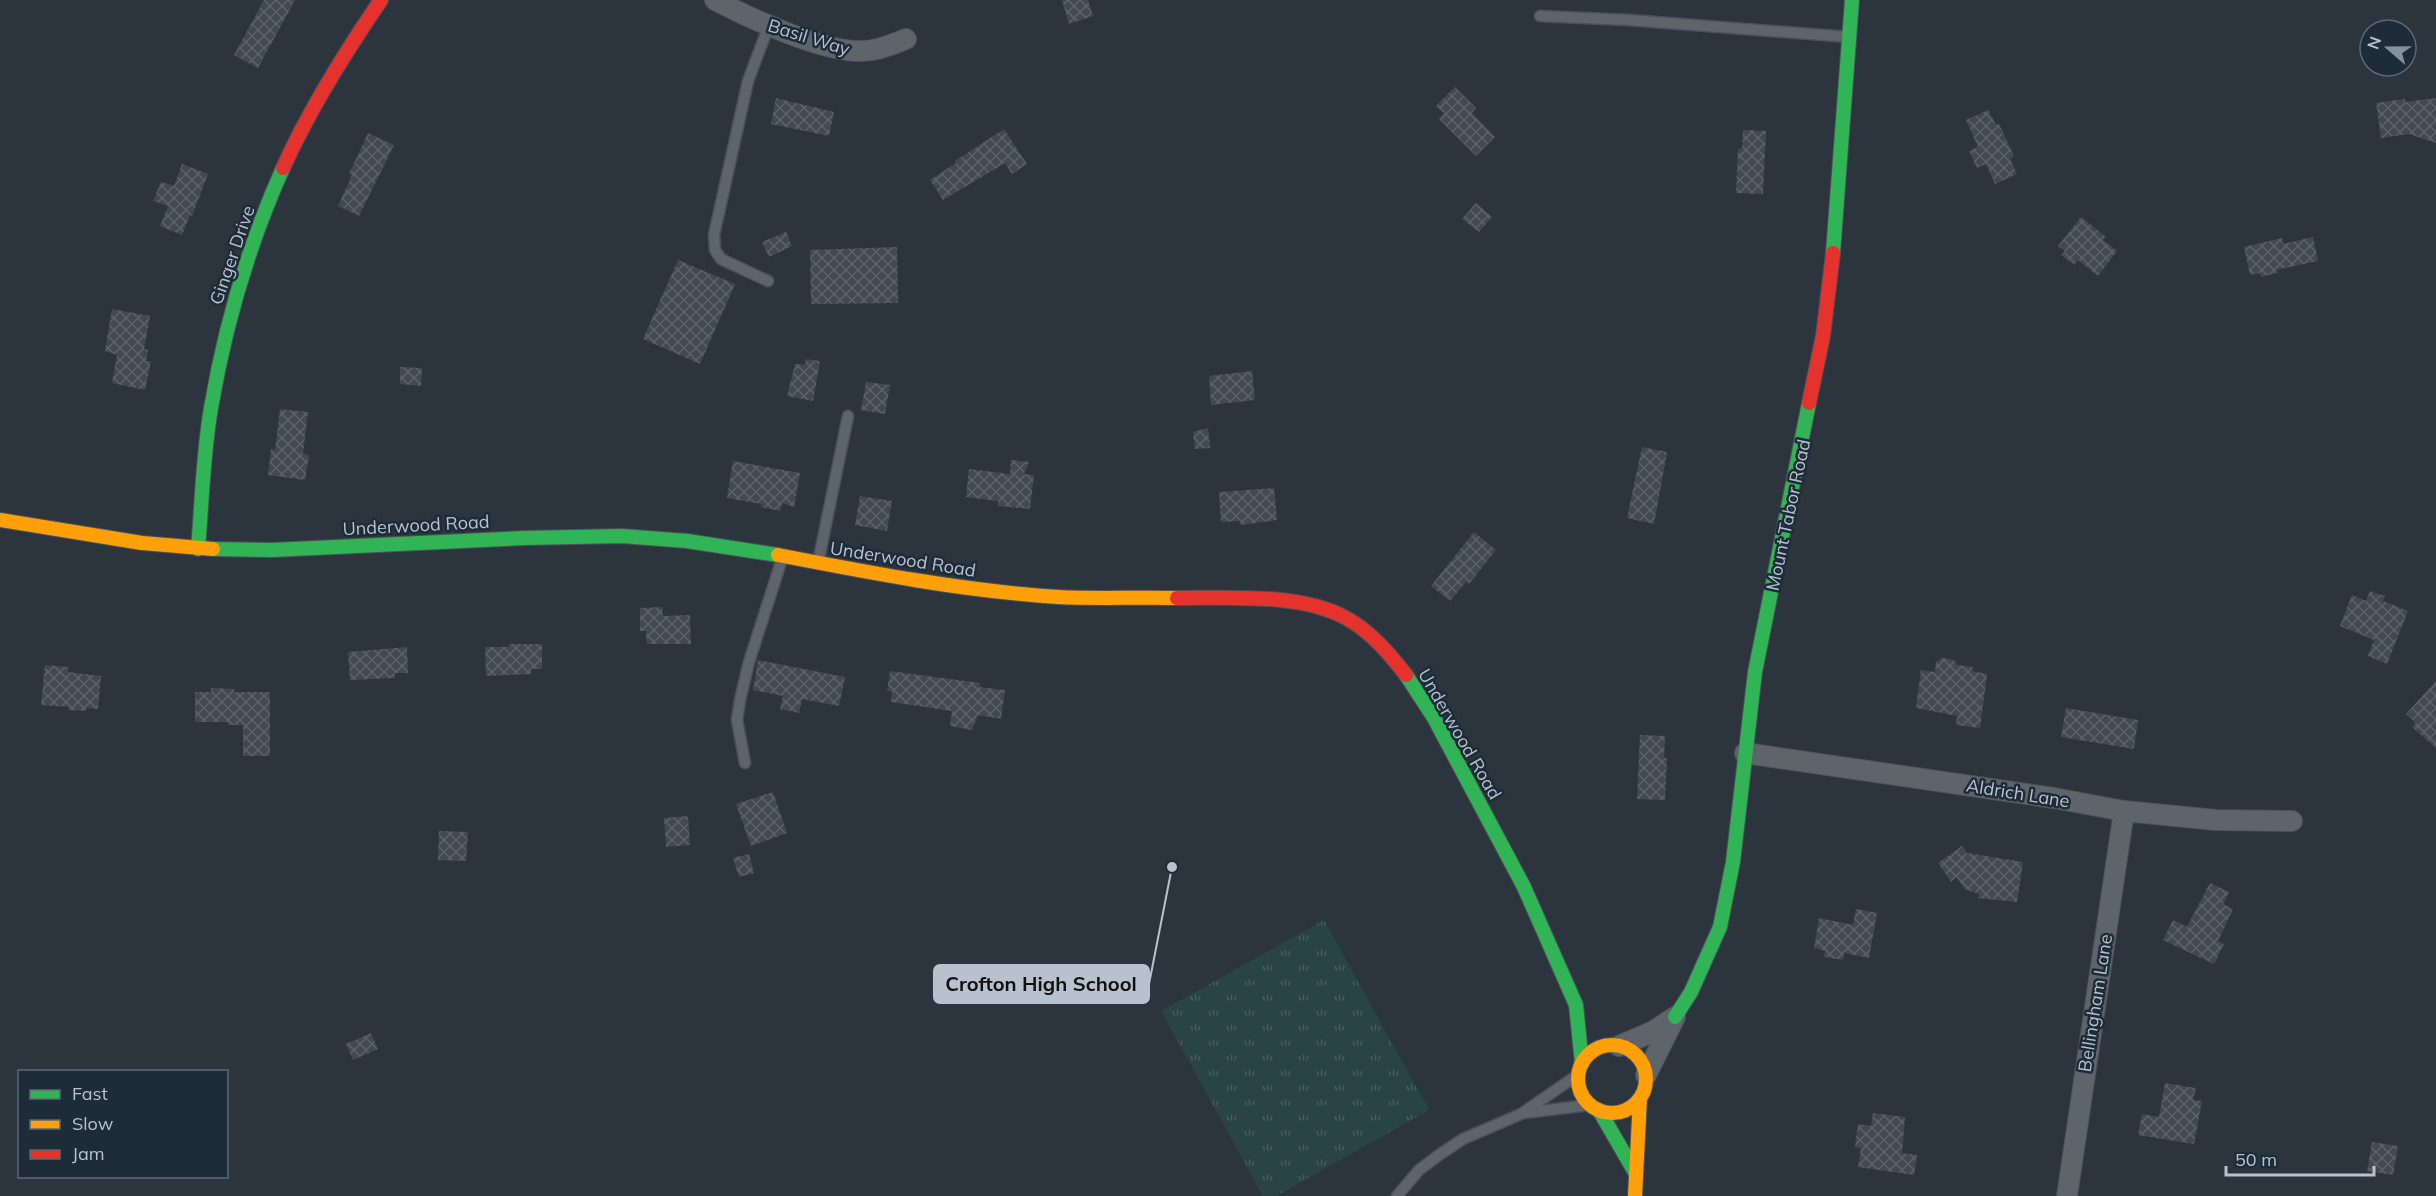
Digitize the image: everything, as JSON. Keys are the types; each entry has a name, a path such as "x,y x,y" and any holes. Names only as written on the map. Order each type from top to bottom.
{"street":[{"name":"Ginger Drive","path":"198,549 211,409 222,352 239,285 275,187 303,123 330,75 381,0"},
{"name":"Basil Way","path":"715,0 769,25 836,48 857,51 878,50 906,39"},
{"name":"Mount Tabor Road","path":"1646,1075 1675,1017 1692,992 1720,927 1733,862 1755,672 1823,336 1833,249 1852,0"},
{"name":"Underwood Road","path":"0,520 142,543 198,549 272,550 524,538 622,536 687,541 900,578 990,591 1049,596 1255,598 1320,607 1346,618 1389,653 1410,680 1434,718 1524,887 1576,1005 1580,1069"},
{"name":"Aldrich Lane","path":"1745,753 2054,798 2124,811 2216,819 2292,821"},
{"name":"Bellingham Lane","path":"2067,1196 2124,811"},
{"name":"Underwood Road","path":"1576,1005 1618,1045"},
{"name":"Mount Tabor Road","path":"1618,1045 1652,1032 1675,1017"},
{"path":"1635,1196 1640,1098 1646,1083 1646,1075 1643,1064 1637,1056 1618,1045 1596,1049 1580,1069 1579,1085 1636,1174"},
{"path":"1594,1107 1610,1113 1622,1112 1632,1107 1640,1098"}],"lane":[{"path":"1540,16 1696,24 1850,37"},
{"path":"768,281 721,259 715,250 714,235 748,81 769,25"},
{"path":"818,563 848,416"},
{"path":"745,763 737,720 740,700 749,662 783,556"},
{"path":"1397,1196 1419,1170 1439,1155 1463,1139 1521,1114 1580,1069"},
{"path":"1521,1114 1594,1107"}],"green space":[{"path":"1324,920 1429,1110 1276,1196 1263,1196 1161,1011"}],"building":[{"path":"264,0 295,0 258,68 234,55"},
{"path":"1062,0 1088,0 1093,16 1069,24"},
{"path":"1455,87 1476,108 1472,113 1495,137 1476,156 1439,119 1444,113 1436,106"},
{"path":"776,98 834,112 829,136 771,124"},
{"path":"2436,98 2436,143 2409,134 2381,138 2376,103"},
{"path":"1988,110 1996,125 1999,124 2014,156 2010,159 2017,174 1995,184 1986,164 1977,168 1969,151 1978,147 1966,120"},
{"path":"1004,129 1027,164 1012,174 1005,163 943,200 930,180"},
{"path":"1743,130 1766,131 1763,194 1736,193 1738,149 1742,149"},
{"path":"368,133 394,145 359,216 338,206 352,175 349,174"},
{"path":"182,164 208,174 182,235 160,226 168,206 153,201 161,182 174,186"},
{"path":"1476,203 1492,217 1479,232 1462,219"},
{"path":"2081,217 2106,237 2103,240 2117,251 2098,276 2078,260 2074,265 2061,255 2065,251 2058,246"},
{"path":"786,232 792,246 769,257 762,242"},
{"path":"2313,237 2318,261 2276,270 2277,273 2261,277 2260,273 2250,275 2244,247 2282,238 2283,244"},
{"path":"897,247 898,303 811,304 810,250"},
{"path":"678,260 735,284 700,364 643,339"},
{"path":"112,309 150,316 144,349 148,350 146,361 151,361 145,390 112,383 117,355 105,351"},
{"path":"806,359 820,361 813,401 787,396 795,364 805,365"},
{"path":"400,367 422,368 421,386 400,384"},
{"path":"1252,371 1255,400 1211,405 1209,376"},
{"path":"866,382 890,385 885,414 861,410"},
{"path":"280,409 308,412 303,454 309,455 305,480 268,475 271,449 275,450"},
{"path":"1208,428 1210,448 1195,449 1193,432"},
{"path":"1642,447 1667,452 1654,524 1627,518"},
{"path":"1011,460 1029,462 1024,474 1034,475 1030,509 998,506 998,501 966,497 969,469 1010,474"},
{"path":"733,461 800,473 794,507 782,503 780,511 761,507 761,504 727,498"},
{"path":"1274,488 1277,520 1241,525 1240,521 1221,522 1219,492"},
{"path":"860,496 892,501 887,531 855,525"},
{"path":"1474,532 1496,550 1469,584 1466,582 1450,601 1431,586"},
{"path":"2370,591 2385,596 2383,601 2408,611 2387,664 2368,656 2374,640 2340,626 2352,595 2366,601"},
{"path":"662,607 663,616 690,615 691,644 647,644 646,631 640,631 640,608"},
{"path":"509,644 542,644 542,669 531,669 531,674 486,676 485,647 509,647"},
{"path":"407,647 408,673 395,673 395,678 350,680 348,652"},
{"path":"1942,658 1954,660 1957,665 1973,667 1972,671 1987,674 1980,728 1956,725 1957,716 1916,708 1921,670 1935,672 1936,662"},
{"path":"758,660 845,677 839,706 802,699 799,713 780,709 783,696 753,690"},
{"path":"45,665 68,667 68,672 101,676 98,709 68,710 69,707 41,705"},
{"path":"890,671 980,683 979,687 1005,690 1001,719 978,715 972,730 950,726 952,711 891,702 892,691 887,691"},
{"path":"2436,681 2436,748 2412,727 2416,723 2406,714"},
{"path":"211,688 234,689 234,692 270,692 270,756 243,756 243,725 228,725 228,722 195,722 195,692 211,692"},
{"path":"2066,708 2138,720 2134,749 2061,737"},
{"path":"1640,735 1665,736 1664,758 1667,758 1665,800 1637,799"},
{"path":"773,792 787,833 751,846 736,804"},
{"path":"688,816 690,845 666,847 664,818"},
{"path":"439,831 468,832 466,861 438,860"},
{"path":"1962,846 1967,853 2023,862 2017,902 1978,898 1979,894 1965,889 1956,877 1951,882 1938,863"},
{"path":"749,854 754,873 739,877 733,858"},
{"path":"2210,883 2229,892 2223,904 2233,909 2218,941 2224,944 2214,964 2163,940 2173,920 2187,927"},
{"path":"1856,909 1877,913 1869,958 1844,953 1843,960 1824,957 1825,951 1814,948 1819,918 1853,925"},
{"path":"371,1033 378,1049 353,1060 346,1044"},
{"path":"2165,1083 2196,1088 2193,1100 2202,1101 2194,1144 2138,1135 2142,1114 2159,1117"},
{"path":"1873,1113 1905,1117 1902,1153 1917,1155 1914,1175 1858,1167 1861,1148 1855,1147 1858,1124 1871,1126"},
{"path":"2372,1142 2398,1146 2393,1175 2367,1171"}],"traffic: fast":[{"path":"1833,253 1852,0"},
{"path":"198,549 208,425 223,346 249,255 283,168"},
{"path":"1675,1017 1691,992 1720,927 1733,862 1755,672 1809,403"},
{"path":"213,549 272,550 524,538 622,536 687,541 778,555"},
{"path":"1406,675 1434,718 1524,887 1576,1005 1582,1064"},
{"path":"1599,1110 1636,1174"}],"traffic: slow":[{"path":"0,520 142,543 213,549"},
{"path":"778,555 883,575 1023,594 1087,598 1177,598"},
{"path":"1612,1045 1625,1048 1636,1055 1643,1066 1646,1079 1643,1092 1636,1103 1625,1110 1612,1113 1599,1110 1588,1103 1581,1092 1578,1079 1581,1066 1588,1055 1599,1048 1612,1045"},
{"path":"1635,1196 1640,1098"}],"traffic: jam":[{"path":"283,168 328,82 381,0"},
{"path":"1809,403 1823,336 1833,253"},
{"path":"1177,598 1263,599 1308,604 1328,610 1363,629 1406,675"}],"place":[{"name":"Crofton High School","path":"1172,867"}]}
